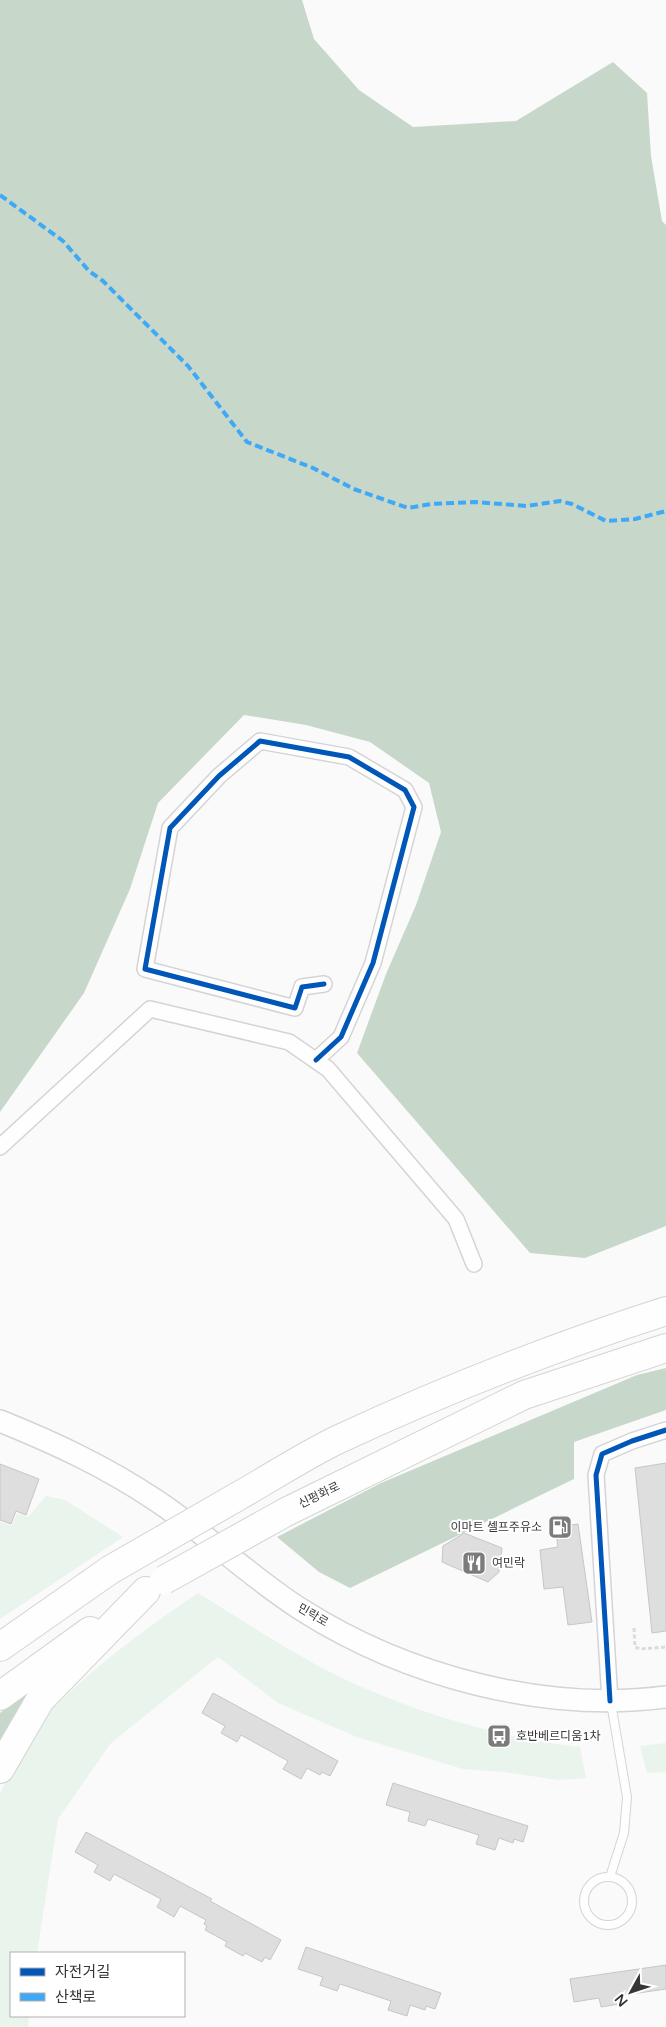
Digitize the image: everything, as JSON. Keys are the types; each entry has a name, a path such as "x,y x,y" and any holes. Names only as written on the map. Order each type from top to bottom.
{"highway":[{"path":"0,1647 110,1570 336,1441 467,1383 590,1336 666,1311"},
{"name":"신평화로","path":"0,1696 155,1586 286,1512 524,1395 666,1348"},
{"path":"0,1769 40,1700 155,1586"}],"main road":[{"name":"민락로","path":"0,1421 84,1457 158,1502 249,1573 303,1611 380,1651 477,1686 566,1699 610,1701 666,1698"}],"street":[{"path":"316,1060 341,1037 373,963 414,807 406,790 349,757 260,741 219,776 170,828 144,969 295,1008 302,987 324,984"},
{"path":"0,1147 150,1009 289,1042 328,1069 456,1220 474,1264"},
{"path":"610,1701 596,1475 602,1454 632,1441 666,1430"}],"lane":[{"path":"610,1701 627,1797 624,1833 610,1877"},
{"path":"610,1877 621,1880 627,1886 633,1900 628,1916 615,1925 607,1926 599,1924 587,1914 584,1898 591,1884 598,1879 610,1877"}],"path":[{"path":"634,1628 635,1646 640,1649 666,1648"}],"shaded area":[{"path":"46,1496 65,1500 123,1537 0,1619 0,1522 12,1526 17,1513 28,1517"},
{"path":"198,1593 265,1635 333,1674 381,1695 429,1713 479,1728 554,1744 580,1747 586,1778 558,1780 505,1772 463,1769 357,1737 278,1703 218,1657 111,1743 58,1819 37,1952 10,1952 10,2017 29,2017 28,2027 0,2027 0,1794 20,1755 39,1724 94,1670"},
{"path":"666,1743 666,1772 647,1773 640,1746"}],"green space":[{"path":"0,0 302,0 314,39 359,90 413,127 516,121 613,62 647,93 651,156 662,221 666,225 666,1226 585,1258 530,1253 357,1053 386,974 416,905 441,832 429,783 370,742 306,725 244,715 158,803 130,889 84,993 0,1112"},
{"path":"666,1368 666,1410 574,1442 574,1479 350,1588 319,1572 277,1537 381,1483 637,1375"},
{"path":"41,1680 40,1688 0,1742 0,1713"}],"building":[{"path":"666,1463 666,1631 652,1633 635,1468"},
{"path":"0,1464 39,1479 26,1515 16,1511 11,1524 0,1520"},
{"path":"578,1524 592,1622 568,1625 563,1587 544,1589 540,1550 558,1547 555,1527"},
{"path":"464,1533 502,1548 499,1572 488,1582 442,1562 443,1546"},
{"path":"213,1693 338,1761 330,1776 322,1772 320,1775 307,1768 301,1779 283,1769 288,1761 241,1735 237,1742 221,1733 225,1726 202,1713"},
{"path":"393,1783 528,1826 523,1842 514,1839 513,1843 499,1838 495,1850 476,1844 479,1835 428,1819 425,1826 408,1821 410,1812 386,1805"},
{"path":"86,1832 212,1899 210,1901 281,1940 270,1960 265,1957 262,1962 245,1953 243,1956 225,1946 227,1942 205,1930 207,1926 204,1924 206,1920 180,1906 174,1917 157,1907 161,1899 114,1874 110,1881 94,1872 98,1865 75,1852"},
{"path":"306,1947 441,1993 435,2009 426,2006 425,2010 410,2005 407,2016 388,2010 391,2001 340,1984 337,1991 320,1985 323,1977 298,1969"},
{"path":"666,1965 666,1989 618,1996 619,2004 601,2007 599,1998 574,2002 570,1979"}],"marked path":[{"path":"0,195 63,241 89,271 103,281 188,366 247,442 313,468 354,489 408,508 431,504 475,502 527,506 560,501 572,504 606,521 635,519 666,511"}],"cycle path":[{"path":"316,1060 341,1037 373,963 414,807 405,790 349,757 260,741 219,776 170,828 145,969 295,1008 302,987 324,984"},
{"path":"610,1701 596,1475 602,1454 632,1441 666,1430"}],"place":[{"name":"이마트 셀프주유소","path":"560,1527"},
{"name":"여민락","path":"474,1563"},
{"name":"호반베르디움1차","path":"499,1736"}]}
